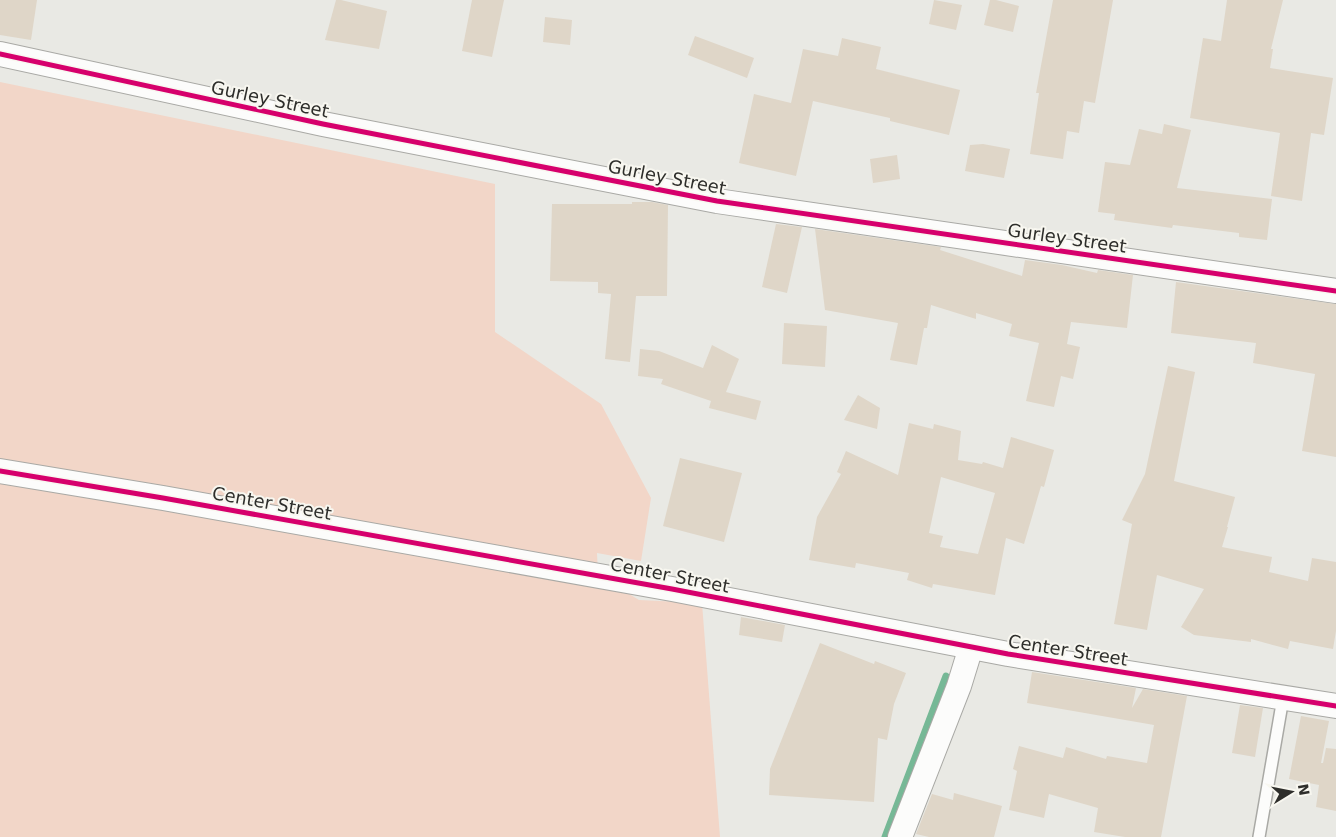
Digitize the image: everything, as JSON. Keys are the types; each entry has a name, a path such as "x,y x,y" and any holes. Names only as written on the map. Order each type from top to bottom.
{"street":[{"name":"Gurley Street","path":"0,54 323,124 717,201 1336,290"},
{"name":"Center Street","path":"0,470 672,589 1018,656 1336,706"},
{"path":"900,837 959,686 971,647"}],"lane":[{"path":"1259,837 1282,698"}],"shaded area":[{"path":"0,82 495,184 495,332 601,404 651,498 641,561 597,553 598,575 639,600 702,603 720,837 0,837"}],"building":[{"path":"0,0 37,0 31,40 0,35"},
{"path":"336,0 387,11 379,49 325,40"},
{"path":"472,0 504,0 492,57 462,51"},
{"path":"934,0 962,5 956,30 929,24"},
{"path":"990,0 1019,6 1013,32 984,25"},
{"path":"1053,0 1113,0 1095,103 1084,101 1079,133 1067,131 1063,159 1030,154 1039,93 1036,93"},
{"path":"1227,0 1283,0 1271,49 1273,49 1270,68 1333,78 1324,135 1311,133 1302,201 1271,196 1280,133 1190,118 1203,38 1221,41"},
{"path":"545,17 572,20 570,45 543,42"},
{"path":"695,36 754,58 747,78 688,55"},
{"path":"842,38 881,47 876,69 960,90 949,135 890,121 890,118 813,101 796,176 739,163 754,94 791,103 803,49 838,56"},
{"path":"1164,124 1191,130 1177,188 1272,199 1267,240 1239,237 1239,233 1173,225 1172,228 1114,220 1115,214 1098,212 1105,162 1130,165 1139,129 1162,134"},
{"path":"983,144 1010,149 1004,178 965,171 970,145"},
{"path":"897,155 900,179 873,183 870,159"},
{"path":"632,202 652,202 668,205 667,296 636,296 630,362 605,359 611,294 598,293 598,282 550,281 552,204 632,204"},
{"path":"776,224 802,227 787,293 762,287"},
{"path":"815,229 941,247 940,250 1022,276 1025,260 1062,265 1097,273 1098,270 1133,275 1127,328 1071,322 1067,344 1080,347 1073,379 1061,376 1054,407 1026,401 1039,343 1009,336 1012,324 976,313 976,319 931,305 927,328 924,328 917,365 890,360 898,323 825,310"},
{"path":"1176,282 1336,304 1336,457 1302,451 1315,374 1253,363 1256,343 1171,333"},
{"path":"784,323 827,326 825,367 782,364"},
{"path":"712,345 739,359 726,392 761,401 756,420 709,408 711,401 661,384 663,379 638,376 640,349 659,351 703,368"},
{"path":"1168,366 1195,372 1174,481 1235,497 1222,547 1272,557 1269,572 1308,581 1312,558 1336,562 1336,631 1333,649 1290,641 1288,649 1251,639 1251,642 1194,635 1181,627 1204,589 1157,575 1147,630 1114,624 1132,524 1122,520 1145,474"},
{"path":"858,395 880,408 877,429 844,420"},
{"path":"909,423 933,429 934,424 961,431 958,460 982,464 983,462 1003,468 1011,437 1054,450 1044,487 1041,486 1024,544 1006,538 995,595 933,584 932,588 907,580 909,573 856,563 855,568 809,560 817,517 841,474 837,472 846,451 898,475","holes":["941,477 995,493 978,554 940,547 943,536 929,533"]},
{"path":"680,458 742,473 724,542 663,526"},
{"path":"741,617 785,625 782,642 739,635"},
{"path":"820,643 874,664 875,661 906,673 894,704 887,740 878,738 874,802 769,795 770,769"},
{"path":"1032,672 1136,688 1132,708 1143,689 1187,696 1161,837 1125,837 1094,832 1098,808 1049,794 1044,818 1009,810 1017,771 1013,769 1019,746 1063,758 1066,747 1106,759 1107,756 1147,763 1154,725 1027,703"},
{"path":"1240,705 1263,708 1255,757 1232,753"},
{"path":"1301,716 1329,721 1321,763 1323,763 1326,748 1336,749 1336,811 1316,807 1319,785 1289,779"},
{"path":"954,793 1002,806 994,837 929,837 916,834 932,794 953,800"}],"waterway":[{"path":"885,837 946,676"}],"cycle path":[{"path":"0,54 323,124 717,201 1336,291"},
{"path":"0,471 163,498 672,589 1008,654 1336,706"}]}
